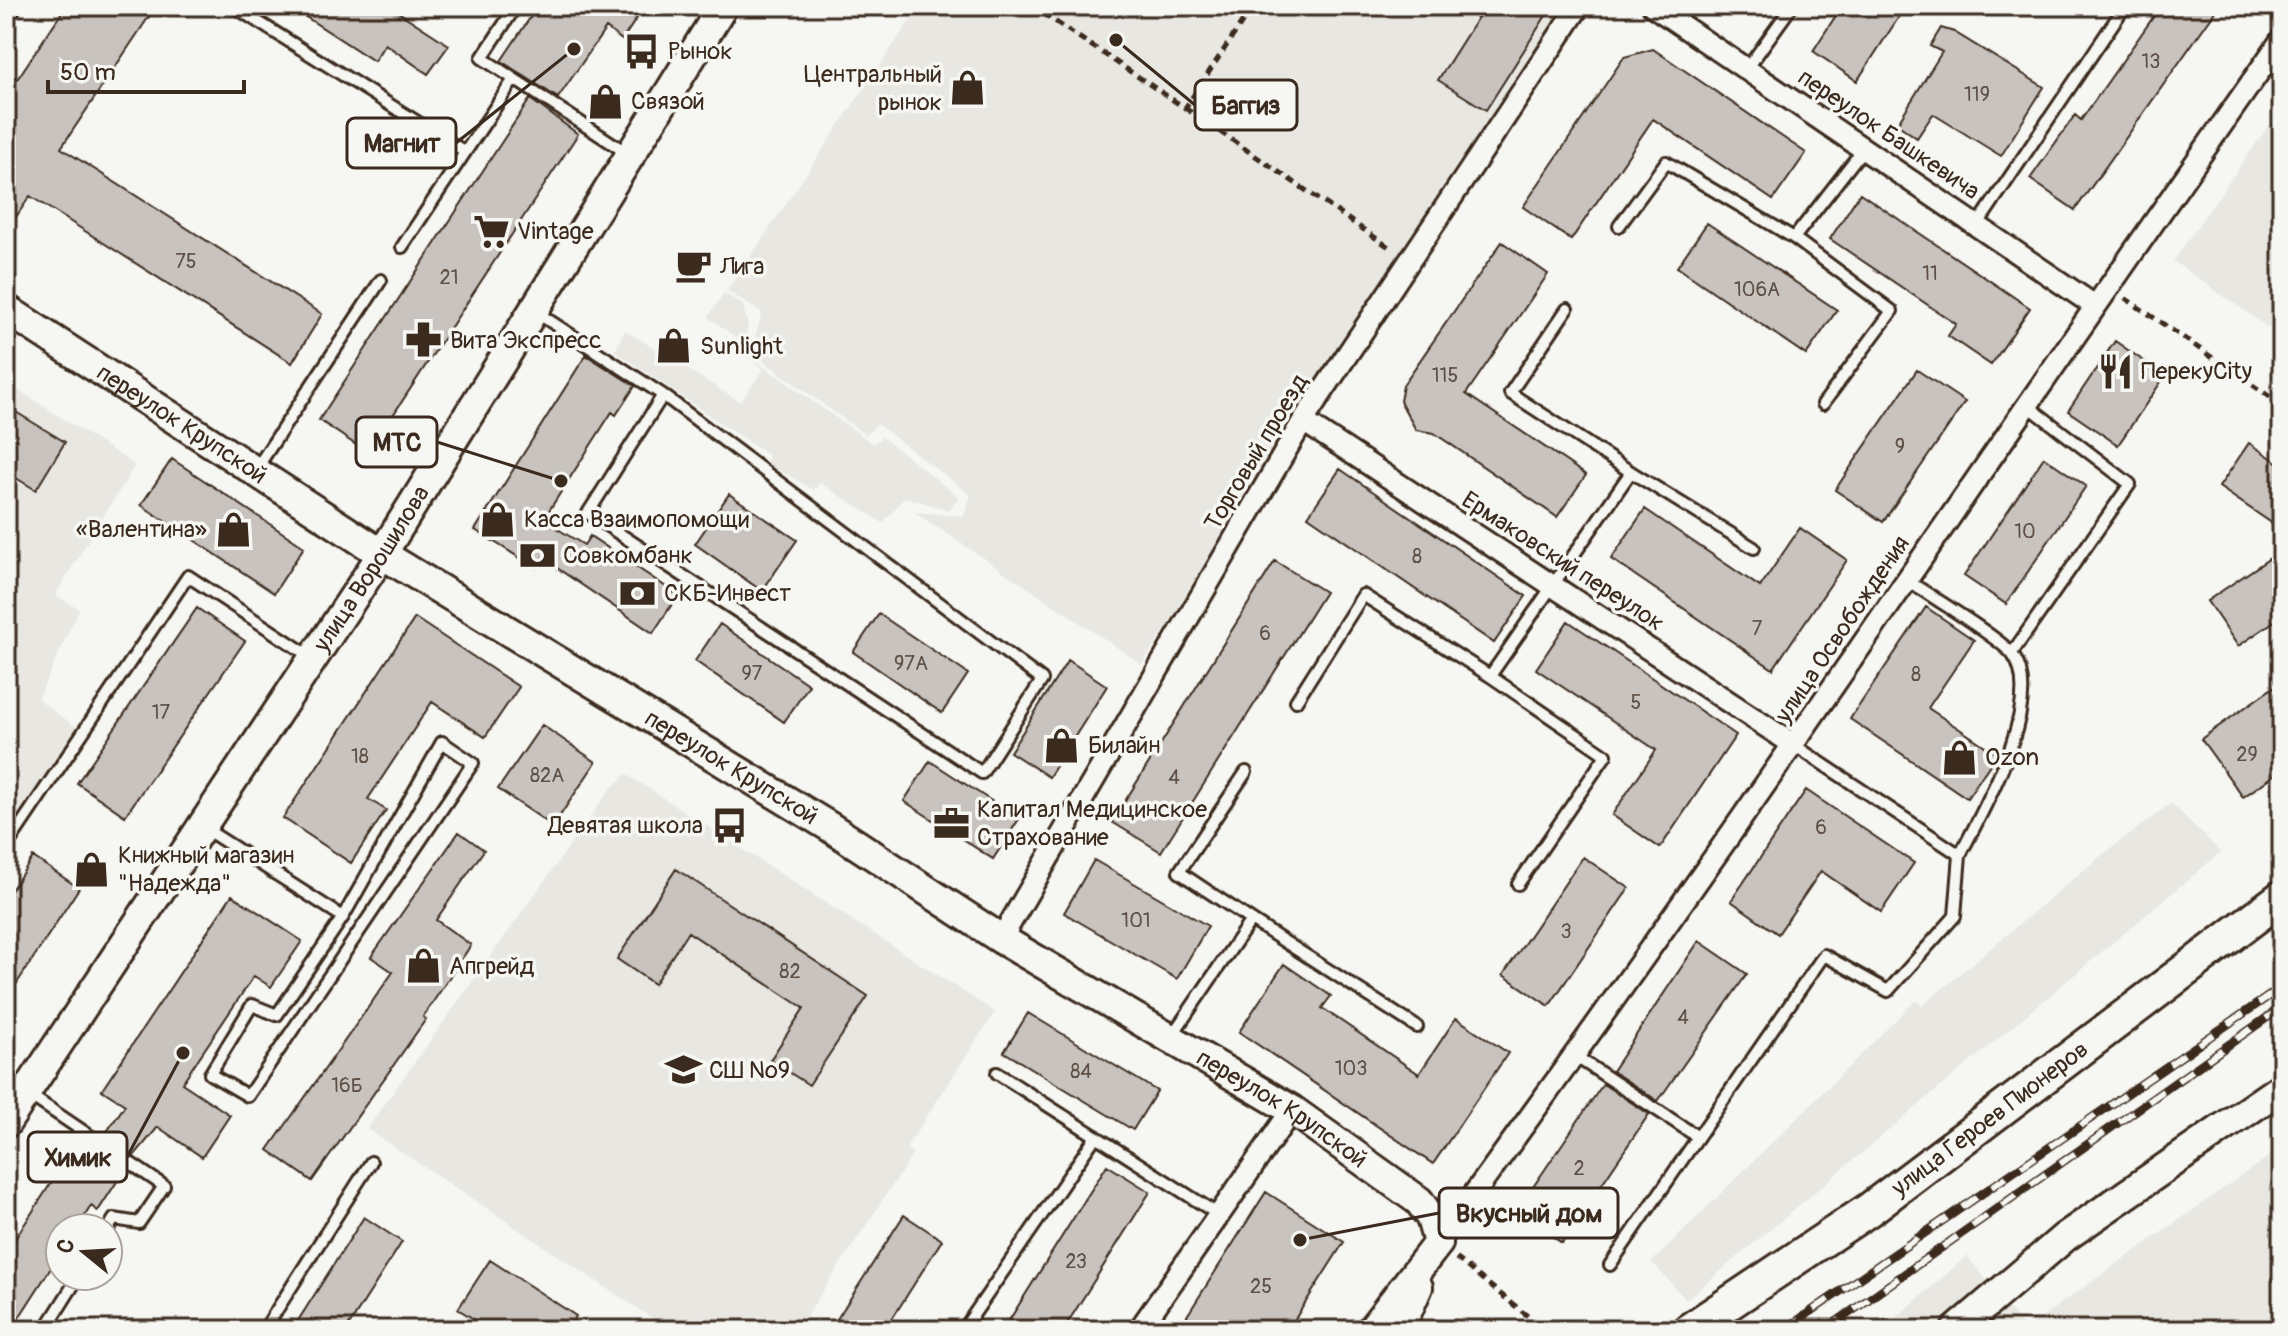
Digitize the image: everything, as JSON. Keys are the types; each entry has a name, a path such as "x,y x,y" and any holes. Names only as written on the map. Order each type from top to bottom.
{"main road":[{"name":"улица Героев Пионеров","path":"1689,1330 1870,1209 2282,897"}],"street":[{"name":"улица Ворошилова","path":"13,1107 203,827 382,554 723,6"},
{"name":"Торговый проезд","path":"1001,939 1303,421 1579,6"},
{"name":"переулок Башкевича","path":"1653,6 2095,306"},
{"name":"улица Освобождения","path":"1438,1243 1575,1056 1794,745 2108,286 2282,39"},
{"name":"переулок Крупской","path":"6,309 382,554 830,827 1001,939 1292,1110 1419,1201 1431,1218 1438,1243"},
{"name":"Ермаковский переулок","path":"1303,421 1794,745"},
{"path":"1956,1330 2065,1237 2282,1087"},
{"path":"1139,1330 1292,1110"},
{"path":"1371,1330 1438,1243"},
{"path":"1399,1330 1438,1243"}],"lane":[{"path":"6,21 16,6"},
{"path":"233,6 465,152"},
{"path":"516,6 482,58 631,156"},
{"path":"1746,70 1792,6"},
{"path":"1978,224 2125,6"},
{"path":"402,247 514,79"},
{"path":"1794,238 1864,148"},
{"path":"1619,226 1666,162 1794,238 1892,311 1823,404"},
{"path":"255,471 381,280"},
{"path":"1567,309 1510,393 1754,548"},
{"path":"534,311 663,395 1042,680 982,773 588,513 663,395"},
{"path":"2012,653 2130,484 2027,405"},
{"path":"1490,676 1631,472"},
{"path":"6,847 188,576 314,659"},
{"path":"1610,1265 1824,955 1888,991 1955,916 1960,855 2006,766 2025,681 2012,653 1907,580"},
{"path":"1296,701 1363,595 1606,755 1518,884"},
{"path":"442,742 473,763 248,1096 210,1074 252,1005 277,1015 343,917 442,742"},
{"path":"1794,745 1960,855"},
{"path":"1246,772 1179,872 1417,1027"},
{"path":"203,827 343,917"},
{"path":"1170,1039 1251,920"},
{"path":"1575,1056 1698,1137"},
{"path":"997,1073 1219,1215"},
{"path":"13,1107 164,1186 139,1223 124,1221"},
{"path":"963,1330 1096,1136"},
{"path":"264,1330 371,1162"},
{"path":"45,1330 69,1292"}],"path":[{"path":"1032,6 1409,260"},
{"path":"1185,108 1253,6"},
{"path":"2108,286 2282,405"},
{"path":"1438,1243 1545,1330"}],"shaded area":[{"path":"920,6 1579,6 1142,664 914,512 964,516 971,495 877,424 866,435 751,352 762,313 727,291"},
{"path":"2282,107 2282,337 2173,261"},
{"path":"724,293 743,305 748,326 742,351 873,444 882,437 959,497 949,510 905,497 883,523 820,483 814,490 766,463 769,456 615,351 625,330 740,402 764,369 733,347 738,339 708,317"},
{"path":"6,382 135,465 55,595 79,609 38,699 77,728 6,835"},
{"name":"СШ №9","path":"626,774 995,1012 906,1148 913,1154 797,1330 670,1330 367,1129 611,788"},
{"path":"2171,803 2221,852 1686,1300 1652,1262 1915,1001 1923,1005 2097,859"},
{"path":"2282,1147 2282,1330 1882,1330 1967,1256 2025,1329"}],"building":[{"path":"66,6 156,6 61,148 322,314 292,363 30,196 6,232 6,96"},
{"path":"289,6 389,6 449,45 428,74 385,44 374,61"},
{"path":"538,6 645,6 622,40 606,28 558,98 501,61"},
{"path":"1485,6 1552,6 1486,110 1438,80"},
{"path":"1842,6 1906,6 1857,81 1813,51"},
{"path":"2161,6 2219,6 2075,210 2030,179 2075,115 2081,120"},
{"path":"1941,28 1954,32 2044,87 2001,156 1933,114 1917,138 1897,124 1942,52 1930,46"},
{"path":"1653,49 1806,153 1773,200 1653,119 1571,240 1523,207 1624,57"},
{"path":"530,99 578,134 368,453 319,420"},
{"path":"1860,193 2030,308 1991,365 1948,336 1956,324 1830,239"},
{"path":"1707,223 1837,310 1806,355 1677,267"},
{"path":"1502,242 1548,274 1466,394 1586,475 1557,517 1434,433 1416,430 1400,401 1403,385"},
{"path":"2115,341 2165,376 2118,445 2068,411"},
{"path":"586,355 635,386 616,415 612,412 543,520 584,545 590,536 678,595 653,633 542,558 536,568 475,530"},
{"path":"1917,370 1965,402 1883,522 1835,490"},
{"path":"6,406 65,442 36,490 6,472"},
{"path":"2249,443 2282,465 2282,530 2219,487"},
{"path":"2044,457 2086,486 2006,604 1964,576"},
{"path":"172,459 304,547 274,593 141,505"},
{"path":"1340,469 1526,596 1494,643 1308,516"},
{"path":"729,494 797,540 762,591 695,544"},
{"path":"1645,509 1760,587 1800,528 1847,560 1773,669 1611,559"},
{"path":"2282,550 2282,616 2238,646 2207,601"},
{"path":"1275,561 1325,592 1161,852 1112,822"},
{"path":"1926,607 1974,640 1928,708 1997,754 1967,798 1850,719"},
{"path":"197,608 245,641 125,816 77,783"},
{"path":"879,614 968,674 942,713 853,652"},
{"path":"415,618 519,687 485,737 432,702 368,799 386,810 351,863 283,818"},
{"path":"1568,621 1736,735 1660,848 1612,815 1656,750 1536,669"},
{"path":"720,624 809,685 784,722 695,661"},
{"path":"1068,660 1107,686 1049,777 1010,752"},
{"path":"2282,681 2282,770 2243,797 2201,739"},
{"path":"542,725 596,762 553,826 498,789"},
{"path":"930,761 1019,819 993,859 904,801"},
{"path":"1806,790 1914,863 1881,912 1821,871 1778,934 1731,901"},
{"path":"459,832 484,850 436,920 471,945 423,1017 426,1019 312,1181 268,1150 393,972 371,957"},
{"path":"33,857 79,888 6,1000 6,898"},
{"path":"1583,857 1629,888 1549,1006 1503,975"},
{"path":"1094,860 1208,926 1177,979 1064,913"},
{"path":"676,869 868,996 809,1085 770,1060 804,1008 688,932 654,984 617,959"},
{"path":"232,895 302,941 271,987 254,976 182,1083 230,1115 202,1157 158,1127 134,1156 104,1136 125,1105 102,1090"},
{"path":"1699,941 1747,974 1658,1101 1612,1071"},
{"path":"1284,964 1331,996 1322,1008 1419,1074 1456,1018 1508,1053 1433,1164 1239,1032"},
{"path":"1028,1013 1157,1091 1133,1130 1004,1052"},
{"path":"1603,1084 1649,1114 1562,1243 1516,1212"},
{"path":"78,1141 125,1169 98,1211 91,1206 87,1212 44,1212 44,1279 11,1330 6,1330 6,1253"},
{"path":"1107,1165 1150,1192 1063,1330 1003,1330"},
{"path":"1266,1192 1344,1242 1288,1330 1178,1330"},
{"path":"904,1215 942,1240 885,1330 830,1330"},
{"path":"364,1217 402,1242 346,1330 292,1330"},
{"path":"490,1260 576,1316 567,1330 491,1330 458,1309"}],"railway":[{"path":"1784,1330 2282,987"},
{"path":"1825,1330 2282,1007"}],"place":[{"name":"Баггиз","path":"1116,40"},
{"name":"Магнит","path":"574,49"},
{"name":"Рынок","path":"642,51"},
{"name":"Центральный рынок","path":"968,88"},
{"name":"Связой","path":"605,101"},
{"name":"Vintage","path":"491,231"},
{"name":"Лига","path":"694,266"},
{"name":"Вита Экспресс","path":"424,340"},
{"name":"Sunlight","path":"674,346"},
{"name":"ПерекуCity","path":"2115,371"},
{"name":"МТС","path":"561,481"},
{"name":"Касса Взаимопомощи","path":"498,519"},
{"name":"«Валентина»","path":"233,529"},
{"name":"Совкомбанк","path":"537,555"},
{"name":"СКБ-Инвест","path":"638,593"},
{"name":"Билайн","path":"1062,745"},
{"name":"Ozon","path":"1959,757"},
{"name":"Капитал Медицинское Страхование","path":"951,823"},
{"name":"Девятая школа","path":"729,825"},
{"name":"Книжный магазин \"Надежда\"","path":"92,869"},
{"name":"Апгрейд","path":"423,966"},
{"name":"Химик","path":"183,1053"},
{"name":"СШ №9","path":"683,1070"},
{"name":"Вкусный дом","path":"1300,1240"}]}
